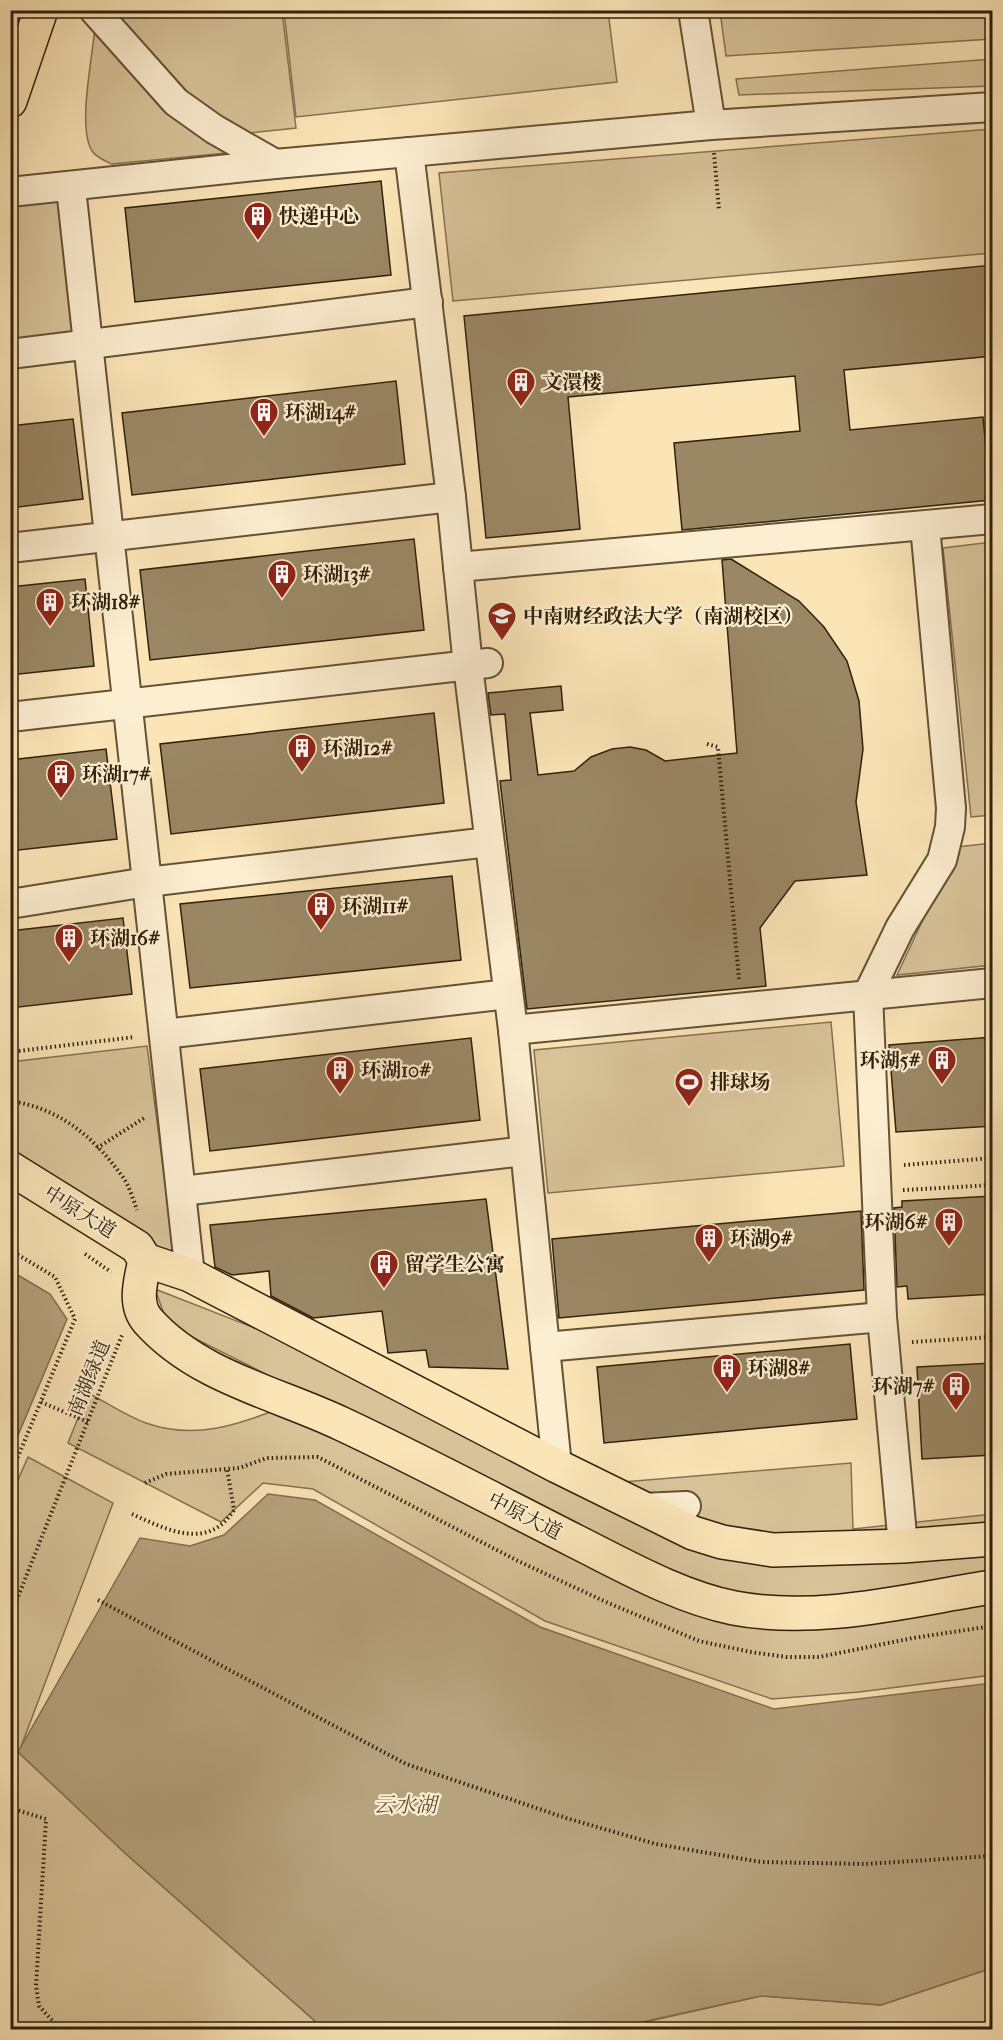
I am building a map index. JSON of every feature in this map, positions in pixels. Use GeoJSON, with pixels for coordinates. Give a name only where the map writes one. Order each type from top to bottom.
{"type":"FeatureCollection","features":[{"type":"Feature","properties":{"kind":"main road"},"geometry":{"type":"LineString","coordinates":[[10,100],[41,10]]}},
{"type":"Feature","properties":{"kind":"main road","name":"中原大道"},"geometry":{"type":"LineString","coordinates":[[10,1168],[141,1254],[190,1275],[557,1466],[693,1533],[746,1547],[795,1550],[903,1546],[993,1539]]}},
{"type":"Feature","properties":{"kind":"main road"},"geometry":{"type":"LineString","coordinates":[[139,1303],[141,1254]]}},
{"type":"Feature","properties":{"kind":"main road","name":"中原大道"},"geometry":{"type":"LineString","coordinates":[[139,1303],[146,1320],[184,1353],[237,1380],[341,1423],[606,1557],[708,1602],[747,1610],[802,1615],[993,1587]]}},
{"type":"Feature","properties":{"kind":"street"},"geometry":{"type":"LineString","coordinates":[[94,10],[177,102],[214,129],[274,164]]}},
{"type":"Feature","properties":{"kind":"street"},"geometry":{"type":"LineString","coordinates":[[693,10],[711,125]]}},
{"type":"Feature","properties":{"kind":"street"},"geometry":{"type":"LineString","coordinates":[[10,192],[71,188],[274,164],[711,125],[993,107]]}},
{"type":"Feature","properties":{"kind":"street"},"geometry":{"type":"LineString","coordinates":[[409,152],[458,567],[478,664],[489,842],[513,1030],[557,1466]]}},
{"type":"Feature","properties":{"kind":"street"},"geometry":{"type":"LineString","coordinates":[[71,188],[190,1275]]}},
{"type":"Feature","properties":{"kind":"street"},"geometry":{"type":"LineString","coordinates":[[10,354],[428,302]]}},
{"type":"Feature","properties":{"kind":"street"},"geometry":{"type":"LineString","coordinates":[[10,548],[451,497]]}},
{"type":"Feature","properties":{"kind":"street"},"geometry":{"type":"LineString","coordinates":[[458,567],[993,519]]}},
{"type":"Feature","properties":{"kind":"street"},"geometry":{"type":"LineString","coordinates":[[903,1546],[883,1331],[868,994],[900,928],[942,860],[950,827],[951,808],[925,526]]}},
{"type":"Feature","properties":{"kind":"street"},"geometry":{"type":"LineString","coordinates":[[10,717],[478,664]]}},
{"type":"Feature","properties":{"kind":"street"},"geometry":{"type":"LineString","coordinates":[[10,904],[147,882],[489,842]]}},
{"type":"Feature","properties":{"kind":"street"},"geometry":{"type":"LineString","coordinates":[[513,1030],[993,983]]}},
{"type":"Feature","properties":{"kind":"street"},"geometry":{"type":"LineString","coordinates":[[164,1034],[508,994]]}},
{"type":"Feature","properties":{"kind":"street"},"geometry":{"type":"LineString","coordinates":[[182,1191],[525,1151]]}},
{"type":"Feature","properties":{"kind":"street"},"geometry":{"type":"LineString","coordinates":[[545,1347],[883,1331]]}},
{"type":"Feature","properties":{"kind":"street"},"geometry":{"type":"LineString","coordinates":[[642,1508],[686,1506]]}},
{"type":"Feature","properties":{"kind":"path"},"geometry":{"type":"LineString","coordinates":[[711,125],[719,210]]}},
{"type":"Feature","properties":{"kind":"path"},"geometry":{"type":"LineString","coordinates":[[707,744],[718,747],[742,1007]]}},
{"type":"Feature","properties":{"kind":"path"},"geometry":{"type":"LineString","coordinates":[[10,1052],[164,1034]]}},
{"type":"Feature","properties":{"kind":"path"},"geometry":{"type":"LineString","coordinates":[[10,1101],[36,1104],[62,1116],[124,1177],[139,1215],[141,1254]]}},
{"type":"Feature","properties":{"kind":"path"},"geometry":{"type":"LineString","coordinates":[[97,1148],[139,1120],[172,1107]]}},
{"type":"Feature","properties":{"kind":"path"},"geometry":{"type":"LineString","coordinates":[[874,1168],[993,1158]]}},
{"type":"Feature","properties":{"kind":"path"},"geometry":{"type":"LineString","coordinates":[[892,1191],[993,1185]]}},
{"type":"Feature","properties":{"kind":"path"},"geometry":{"type":"LineString","coordinates":[[10,1250],[55,1277],[75,1318],[10,1476]]}},
{"type":"Feature","properties":{"kind":"path"},"geometry":{"type":"LineString","coordinates":[[80,1251],[120,1278],[139,1303]]}},
{"type":"Feature","properties":{"kind":"path","name":"南湖绿道"},"geometry":{"type":"LineString","coordinates":[[10,1617],[125,1327],[133,1318],[139,1303]]}},
{"type":"Feature","properties":{"kind":"path"},"geometry":{"type":"LineString","coordinates":[[883,1331],[993,1337]]}},
{"type":"Feature","properties":{"kind":"path"},"geometry":{"type":"LineString","coordinates":[[41,1402],[88,1422]]}},
{"type":"Feature","properties":{"kind":"path"},"geometry":{"type":"LineString","coordinates":[[132,1514],[170,1532],[196,1535],[225,1525],[234,1510],[227,1469]]}},
{"type":"Feature","properties":{"kind":"path"},"geometry":{"type":"LineString","coordinates":[[98,1600],[406,1764],[566,1818],[656,1844],[761,1862],[865,1864],[993,1857]]}},
{"type":"Feature","properties":{"kind":"path"},"geometry":{"type":"LineString","coordinates":[[10,1808],[46,1819],[36,1986],[39,2006],[62,2030]]}},
{"type":"Feature","properties":{"kind":"shaded area"},"geometry":{"type":"Polygon","coordinates":[[[120,11],[282,11],[296,128],[229,135],[132,53],[120,11]]]}},
{"type":"Feature","properties":{"kind":"shaded area"},"geometry":{"type":"Polygon","coordinates":[[[284,11],[608,11],[617,82],[296,117],[284,11]]]}},
{"type":"Feature","properties":{"kind":"shaded area"},"geometry":{"type":"Polygon","coordinates":[[[720,11],[992,11],[992,39],[726,56],[720,11]]]}},
{"type":"Feature","properties":{"kind":"shaded area"},"geometry":{"type":"Polygon","coordinates":[[[95,26],[167,110],[227,153],[112,164],[94,153],[88,140],[86,109],[95,26]]]}},
{"type":"Feature","properties":{"kind":"shaded area"},"geometry":{"type":"Polygon","coordinates":[[[992,59],[992,86],[739,95],[736,79],[992,59]]]}},
{"type":"Feature","properties":{"kind":"shaded area"},"geometry":{"type":"Polygon","coordinates":[[[992,129],[992,253],[453,301],[439,173],[992,129]]]}},
{"type":"Feature","properties":{"kind":"shaded area"},"geometry":{"type":"Polygon","coordinates":[[[67,196],[81,339],[11,348],[10,202],[67,196]]]}},
{"type":"Feature","properties":{"kind":"shaded area"},"geometry":{"type":"Polygon","coordinates":[[[992,542],[992,815],[971,817],[943,548],[992,542]]]}},
{"type":"Feature","properties":{"kind":"shaded area"},"geometry":{"type":"Polygon","coordinates":[[[992,843],[992,965],[897,975],[957,847],[992,843]]]}},
{"type":"Feature","properties":{"kind":"shaded area","name":"排球场"},"geometry":{"type":"Polygon","coordinates":[[[831,1022],[844,1166],[548,1193],[534,1050],[831,1022]]]}},
{"type":"Feature","properties":{"kind":"shaded area"},"geometry":{"type":"Polygon","coordinates":[[[147,1046],[175,1257],[11,1159],[10,1062],[147,1046]]]}},
{"type":"Feature","properties":{"kind":"shaded area"},"geometry":{"type":"Polygon","coordinates":[[[155,1289],[311,1350],[623,1482],[851,1463],[853,1529],[992,1514],[992,1580],[773,1605],[681,1582],[168,1325],[155,1289]]]}},
{"type":"Feature","properties":{"kind":"shaded area"},"geometry":{"type":"Polygon","coordinates":[[[88,1393],[146,1423],[183,1430],[218,1428],[286,1406],[687,1603],[992,1594],[992,1675],[859,1692],[772,1699],[545,1621],[313,1489],[263,1483],[221,1522],[68,1443],[88,1393]]]}},
{"type":"Feature","properties":{"kind":"shaded area"},"geometry":{"type":"Polygon","coordinates":[[[28,1457],[113,1503],[19,1752],[126,1854],[324,2029],[25,2030],[11,2020],[10,1498],[28,1457]]]}},
{"type":"Feature","properties":{"kind":"shaded area"},"geometry":{"type":"Polygon","coordinates":[[[992,1968],[992,2029],[610,2030],[761,1996],[881,2005],[992,1968]]]}},
{"type":"Feature","properties":{"kind":"water"},"geometry":{"type":"Polygon","coordinates":[[[11,1271],[50,1294],[67,1319],[11,1452],[11,1271]]]}},
{"type":"Feature","properties":{"kind":"water","name":"云水湖"},"geometry":{"type":"Polygon","coordinates":[[[268,1494],[315,1500],[540,1627],[774,1709],[992,1683],[992,1968],[881,2005],[761,1996],[610,2029],[324,2029],[126,1854],[18,1752],[140,1538],[190,1546],[224,1535],[268,1494]]]}},
{"type":"Feature","properties":{"kind":"building","name":"快递中心"},"geometry":{"type":"Polygon","coordinates":[[[381,181],[391,275],[135,302],[125,208],[381,181]]]}},
{"type":"Feature","properties":{"kind":"building","name":"文澴楼"},"geometry":{"type":"Polygon","coordinates":[[[993,265],[993,356],[844,370],[850,430],[983,417],[991,500],[682,530],[674,443],[800,431],[795,376],[568,397],[580,529],[486,538],[464,316],[993,265]]]}},
{"type":"Feature","properties":{"kind":"building","name":"环湖14#"},"geometry":{"type":"Polygon","coordinates":[[[396,381],[405,464],[132,495],[122,413],[396,381]]]}},
{"type":"Feature","properties":{"kind":"building"},"geometry":{"type":"Polygon","coordinates":[[[73,419],[83,499],[10,508],[10,426],[73,419]]]}},
{"type":"Feature","properties":{"kind":"building","name":"环湖13#"},"geometry":{"type":"Polygon","coordinates":[[[414,539],[424,630],[150,660],[140,570],[414,539]]]}},
{"type":"Feature","properties":{"kind":"building"},"geometry":{"type":"Polygon","coordinates":[[[731,559],[799,601],[824,627],[847,661],[859,701],[863,749],[856,802],[867,875],[795,881],[760,928],[766,986],[527,1009],[500,781],[511,780],[505,714],[491,715],[488,693],[561,686],[563,710],[530,713],[538,775],[574,771],[591,757],[612,749],[630,747],[646,750],[665,761],[737,753],[722,560],[731,559]]]}},
{"type":"Feature","properties":{"kind":"building","name":"环湖18#"},"geometry":{"type":"Polygon","coordinates":[[[85,579],[94,666],[10,675],[10,587],[85,579]]]}},
{"type":"Feature","properties":{"kind":"building","name":"环湖12#"},"geometry":{"type":"Polygon","coordinates":[[[434,713],[444,803],[171,834],[160,744],[434,713]]]}},
{"type":"Feature","properties":{"kind":"building","name":"环湖17#"},"geometry":{"type":"Polygon","coordinates":[[[106,749],[117,839],[10,851],[10,760],[106,749]]]}},
{"type":"Feature","properties":{"kind":"building","name":"环湖11#"},"geometry":{"type":"Polygon","coordinates":[[[452,876],[461,960],[190,988],[180,904],[452,876]]]}},
{"type":"Feature","properties":{"kind":"building","name":"环湖16#"},"geometry":{"type":"Polygon","coordinates":[[[123,918],[132,994],[10,1008],[10,931],[123,918]]]}},
{"type":"Feature","properties":{"kind":"building","name":"环湖5#"},"geometry":{"type":"Polygon","coordinates":[[[993,1037],[993,1126],[896,1132],[889,1045],[993,1037]]]}},
{"type":"Feature","properties":{"kind":"building","name":"环湖10#"},"geometry":{"type":"Polygon","coordinates":[[[471,1038],[480,1120],[210,1151],[200,1069],[471,1038]]]}},
{"type":"Feature","properties":{"kind":"building","name":"环湖6#"},"geometry":{"type":"Polygon","coordinates":[[[993,1196],[993,1294],[908,1299],[907,1286],[897,1287],[894,1208],[902,1207],[902,1201],[993,1196]]]}},
{"type":"Feature","properties":{"kind":"building","name":"留学生公寓"},"geometry":{"type":"Polygon","coordinates":[[[486,1199],[508,1369],[429,1367],[426,1350],[388,1353],[382,1311],[313,1318],[271,1296],[269,1271],[232,1275],[215,1267],[210,1225],[486,1199]]]}},
{"type":"Feature","properties":{"kind":"building","name":"环湖9#"},"geometry":{"type":"Polygon","coordinates":[[[861,1211],[864,1290],[559,1318],[552,1239],[861,1211]]]}},
{"type":"Feature","properties":{"kind":"building","name":"环湖8#"},"geometry":{"type":"Polygon","coordinates":[[[850,1344],[857,1419],[604,1443],[597,1367],[850,1344]]]}},
{"type":"Feature","properties":{"kind":"building","name":"环湖7#"},"geometry":{"type":"Polygon","coordinates":[[[993,1363],[993,1455],[922,1459],[917,1367],[993,1363]]]}},
{"type":"Feature","properties":{"kind":"place","name":"快递中心"},"geometry":{"type":"Point","coordinates":[258,242]}},
{"type":"Feature","properties":{"kind":"place","name":"文澴楼"},"geometry":{"type":"Point","coordinates":[521,408]}},
{"type":"Feature","properties":{"kind":"place","name":"环湖14#"},"geometry":{"type":"Point","coordinates":[264,438]}},
{"type":"Feature","properties":{"kind":"place","name":"环湖13#"},"geometry":{"type":"Point","coordinates":[282,600]}},
{"type":"Feature","properties":{"kind":"place","name":"环湖18#"},"geometry":{"type":"Point","coordinates":[50,628]}},
{"type":"Feature","properties":{"kind":"place","name":"中南财经政法大学（南湖校区）"},"geometry":{"type":"Point","coordinates":[502,642]}},
{"type":"Feature","properties":{"kind":"place","name":"环湖12#"},"geometry":{"type":"Point","coordinates":[302,774]}},
{"type":"Feature","properties":{"kind":"place","name":"环湖17#"},"geometry":{"type":"Point","coordinates":[61,800]}},
{"type":"Feature","properties":{"kind":"place","name":"环湖11#"},"geometry":{"type":"Point","coordinates":[321,932]}},
{"type":"Feature","properties":{"kind":"place","name":"环湖16#"},"geometry":{"type":"Point","coordinates":[69,964]}},
{"type":"Feature","properties":{"kind":"place","name":"环湖5#"},"geometry":{"type":"Point","coordinates":[942,1086]}},
{"type":"Feature","properties":{"kind":"place","name":"环湖10#"},"geometry":{"type":"Point","coordinates":[340,1096]}},
{"type":"Feature","properties":{"kind":"place","name":"排球场"},"geometry":{"type":"Point","coordinates":[689,1108]}},
{"type":"Feature","properties":{"kind":"place","name":"环湖6#"},"geometry":{"type":"Point","coordinates":[949,1248]}},
{"type":"Feature","properties":{"kind":"place","name":"环湖9#"},"geometry":{"type":"Point","coordinates":[709,1264]}},
{"type":"Feature","properties":{"kind":"place","name":"留学生公寓"},"geometry":{"type":"Point","coordinates":[384,1290]}},
{"type":"Feature","properties":{"kind":"place","name":"环湖8#"},"geometry":{"type":"Point","coordinates":[727,1394]}},
{"type":"Feature","properties":{"kind":"place","name":"环湖7#"},"geometry":{"type":"Point","coordinates":[956,1412]}}]}
